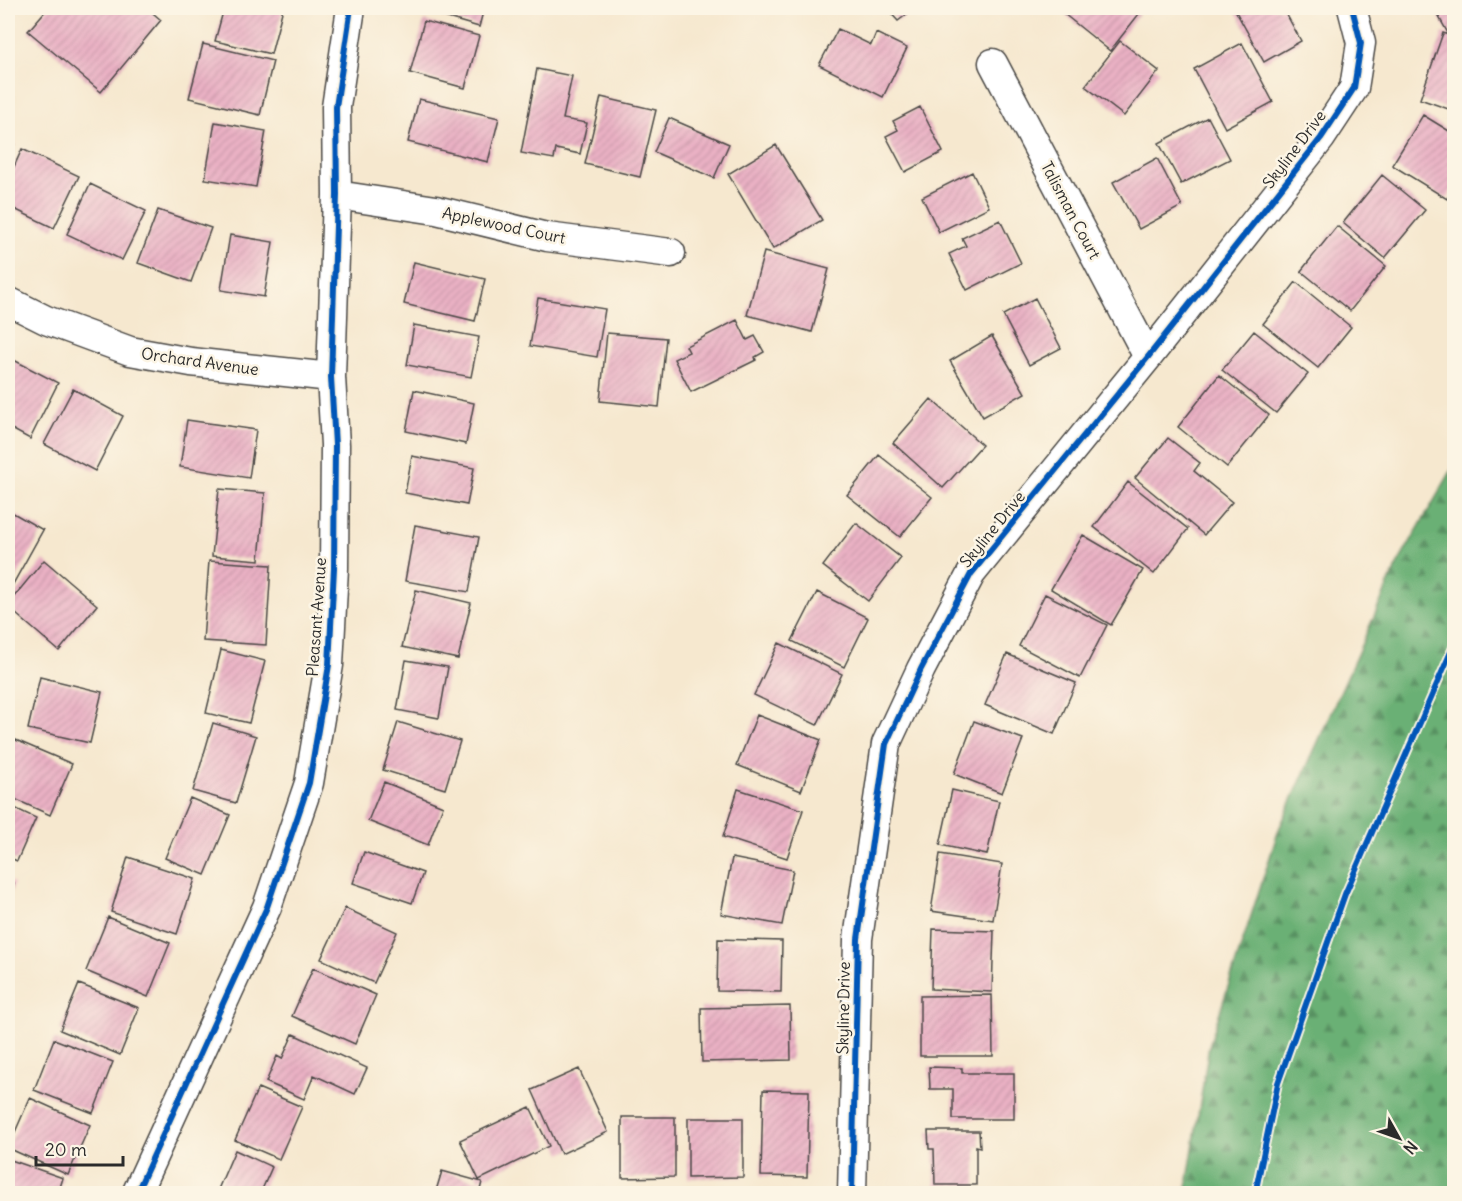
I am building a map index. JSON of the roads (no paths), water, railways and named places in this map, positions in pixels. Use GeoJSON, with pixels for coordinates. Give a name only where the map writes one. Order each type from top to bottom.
{"type":"FeatureCollection","features":[{"type":"Feature","properties":{"kind":"street","name":"Pleasant Avenue"},"geometry":{"type":"LineString","coordinates":[[136,1194],[267,907],[309,783],[329,665],[331,632],[335,445],[331,377],[337,195],[336,107],[351,8]]}},
{"type":"Feature","properties":{"kind":"street","name":"Skyline Drive"},"geometry":{"type":"LineString","coordinates":[[852,1194],[858,939],[886,744],[921,669],[971,574],[1149,357],[1321,138],[1354,88],[1361,43],[1352,8]]}},
{"type":"Feature","properties":{"kind":"street","name":"Talisman Court"},"geometry":{"type":"LineString","coordinates":[[993,63],[1149,357]]}},
{"type":"Feature","properties":{"kind":"street","name":"Applewood Court"},"geometry":{"type":"LineString","coordinates":[[337,195],[436,210],[547,237],[671,252]]}},
{"type":"Feature","properties":{"kind":"street","name":"Orchard Avenue"},"geometry":{"type":"LineString","coordinates":[[8,301],[46,320],[130,351],[190,362],[331,377]]}}]}
